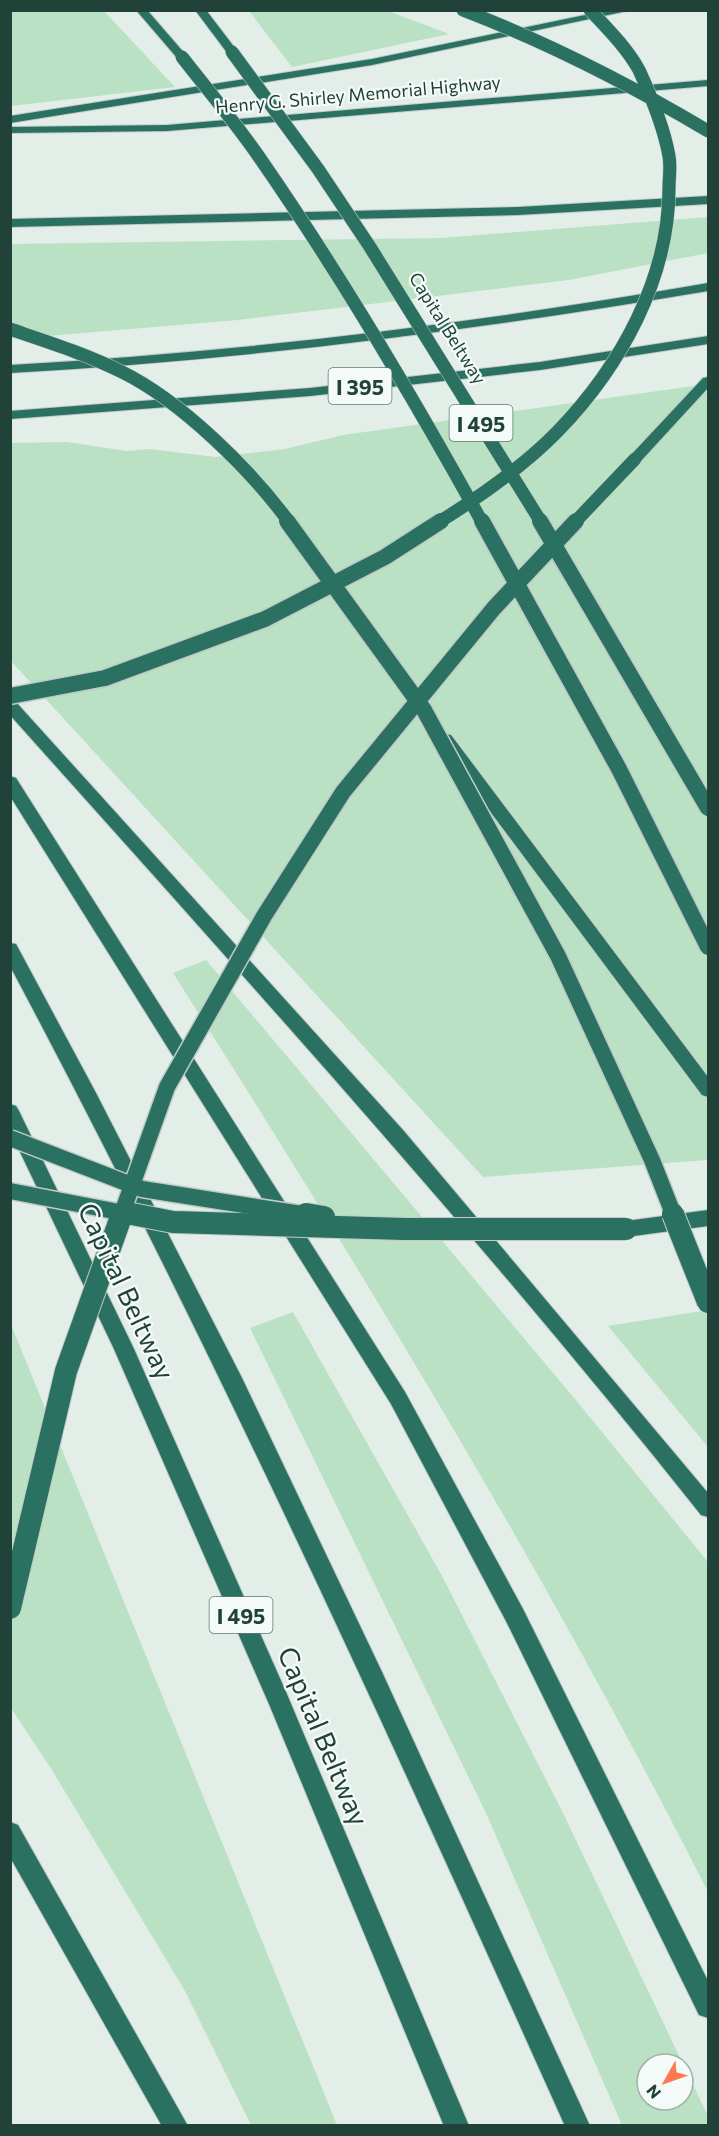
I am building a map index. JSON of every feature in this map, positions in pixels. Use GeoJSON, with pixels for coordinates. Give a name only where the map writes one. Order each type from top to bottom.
{"type":"FeatureCollection","features":[{"type":"Feature","properties":{"kind":"highway"},"geometry":{"type":"LineString","coordinates":[[141,10],[182,57],[268,172],[313,239],[435,437],[619,769],[708,947]]}},
{"type":"Feature","properties":{"kind":"highway","name":"Capital Beltway"},"geometry":{"type":"LineString","coordinates":[[200,10],[316,167],[415,316],[488,433],[708,808]]}},
{"type":"Feature","properties":{"kind":"highway"},"geometry":{"type":"LineString","coordinates":[[463,10],[558,51],[684,116],[708,131]]}},
{"type":"Feature","properties":{"kind":"highway"},"geometry":{"type":"LineString","coordinates":[[10,696],[105,678],[265,619],[385,557],[488,491],[557,432],[592,393],[626,341],[650,290],[660,256],[669,207],[669,157],[656,114],[638,69],[613,35],[590,10]]}},
{"type":"Feature","properties":{"kind":"highway"},"geometry":{"type":"LineString","coordinates":[[10,120],[372,62],[627,10]]}},
{"type":"Feature","properties":{"kind":"highway","name":"Henry G. Shirley Memorial Highway"},"geometry":{"type":"LineString","coordinates":[[10,130],[167,128],[708,83]]}},
{"type":"Feature","properties":{"kind":"highway"},"geometry":{"type":"LineString","coordinates":[[10,223],[518,211],[708,200]]}},
{"type":"Feature","properties":{"kind":"highway"},"geometry":{"type":"LineString","coordinates":[[10,369],[169,359],[357,339],[570,311],[708,287]]}},
{"type":"Feature","properties":{"kind":"highway"},"geometry":{"type":"LineString","coordinates":[[10,329],[75,351],[124,373],[175,407],[225,450],[268,494],[424,710],[708,1090]]}},
{"type":"Feature","properties":{"kind":"highway","name":"I 395"},"geometry":{"type":"LineString","coordinates":[[10,415],[321,390],[540,366],[708,340]]}},
{"type":"Feature","properties":{"kind":"highway"},"geometry":{"type":"LineString","coordinates":[[10,1608],[66,1371],[167,1087],[264,916],[343,792],[494,608],[708,381]]}},
{"type":"Feature","properties":{"kind":"highway"},"geometry":{"type":"LineString","coordinates":[[10,705],[396,1135],[645,1429],[708,1508]]}},
{"type":"Feature","properties":{"kind":"highway"},"geometry":{"type":"LineString","coordinates":[[424,710],[558,956],[652,1160],[708,1302]]}},
{"type":"Feature","properties":{"kind":"highway"},"geometry":{"type":"LineString","coordinates":[[10,782],[398,1398],[515,1616],[708,2006]]}},
{"type":"Feature","properties":{"kind":"highway"},"geometry":{"type":"LineString","coordinates":[[10,949],[93,1099],[279,1473],[578,2126]]}},
{"type":"Feature","properties":{"kind":"highway","name":"Capital Beltway"},"geometry":{"type":"LineString","coordinates":[[10,1111],[134,1371],[278,1700],[457,2126]]}},
{"type":"Feature","properties":{"kind":"highway"},"geometry":{"type":"LineString","coordinates":[[10,1138],[142,1189],[404,1229]]}},
{"type":"Feature","properties":{"kind":"highway"},"geometry":{"type":"LineString","coordinates":[[10,1191],[173,1222],[404,1229],[626,1229],[708,1218]]}},
{"type":"Feature","properties":{"kind":"highway"},"geometry":{"type":"LineString","coordinates":[[10,1833],[176,2126]]}},
{"type":"Feature","properties":{"kind":"green space"},"geometry":{"type":"Polygon","coordinates":[[[11,10],[104,11],[175,87],[11,106],[11,10]]]}},
{"type":"Feature","properties":{"kind":"green space"},"geometry":{"type":"Polygon","coordinates":[[[249,11],[388,11],[449,34],[292,67],[249,11]]]}},
{"type":"Feature","properties":{"kind":"green space"},"geometry":{"type":"Polygon","coordinates":[[[708,217],[708,253],[569,280],[238,320],[11,339],[11,244],[441,238],[708,217]]]}},
{"type":"Feature","properties":{"kind":"green space"},"geometry":{"type":"Polygon","coordinates":[[[708,384],[708,1160],[483,1177],[11,661],[10,443],[67,442],[127,451],[150,449],[216,457],[285,449],[343,435],[708,384]]]}},
{"type":"Feature","properties":{"kind":"green space"},"geometry":{"type":"Polygon","coordinates":[[[206,960],[575,1399],[708,1562],[708,1892],[584,1657],[519,1541],[384,1312],[173,973],[206,960]]]}},
{"type":"Feature","properties":{"kind":"green space"},"geometry":{"type":"Polygon","coordinates":[[[708,1310],[708,1447],[608,1326],[708,1310]]]}},
{"type":"Feature","properties":{"kind":"green space"},"geometry":{"type":"Polygon","coordinates":[[[293,1312],[441,1574],[562,1811],[677,2052],[635,2052],[635,2112],[695,2112],[695,2089],[708,2116],[708,2125],[622,2125],[486,1813],[250,1328],[293,1312]]]}},
{"type":"Feature","properties":{"kind":"green space"},"geometry":{"type":"Polygon","coordinates":[[[10,1322],[337,2125],[251,2125],[185,1991],[52,1770],[11,1708],[10,1322]]]}}]}
